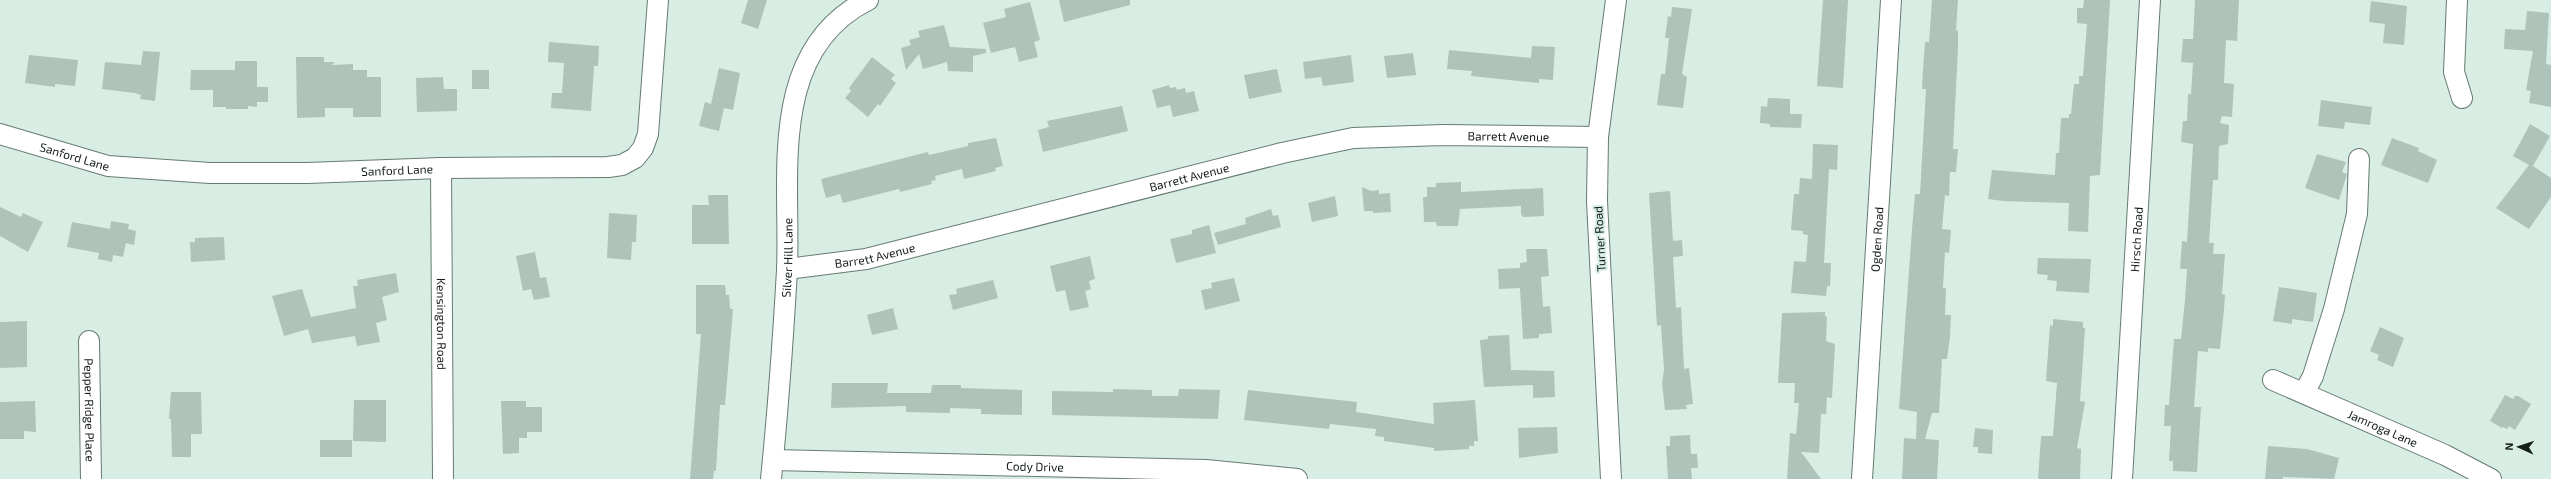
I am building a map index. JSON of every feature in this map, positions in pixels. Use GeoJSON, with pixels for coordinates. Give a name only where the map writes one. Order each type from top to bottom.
{"type":"FeatureCollection","features":[{"type":"Feature","properties":{"kind":"street","name":"Sanford Lane"},"geometry":{"type":"LineString","coordinates":[[0,134],[108,166],[155,170],[307,173],[441,168],[591,169],[622,165],[635,158],[643,148],[648,134],[658,0]]}},
{"type":"Feature","properties":{"kind":"street","name":"Silver Hill Lane"},"geometry":{"type":"LineString","coordinates":[[772,469],[787,269],[787,147],[791,115],[797,89],[806,66],[820,42],[835,23],[855,7],[868,0]]}},
{"type":"Feature","properties":{"kind":"street","name":"Turner Road"},"geometry":{"type":"LineString","coordinates":[[1611,479],[1597,201],[1598,137],[1616,0]]}},
{"type":"Feature","properties":{"kind":"street","name":"Ogden Road"},"geometry":{"type":"LineString","coordinates":[[1862,479],[1891,0]]}},
{"type":"Feature","properties":{"kind":"street","name":"Hirsch Road"},"geometry":{"type":"LineString","coordinates":[[2122,479],[2150,0]]}},
{"type":"Feature","properties":{"kind":"street"},"geometry":{"type":"LineString","coordinates":[[2457,0],[2454,72],[2462,98]]}},
{"type":"Feature","properties":{"kind":"street","name":"Barrett Avenue"},"geometry":{"type":"LineString","coordinates":[[787,269],[866,259],[1275,155],[1353,138],[1444,135],[1598,137]]}},
{"type":"Feature","properties":{"kind":"street"},"geometry":{"type":"LineString","coordinates":[[2304,393],[2313,376],[2334,308],[2357,214],[2359,159]]}},
{"type":"Feature","properties":{"kind":"street","name":"Kensington Road"},"geometry":{"type":"LineString","coordinates":[[441,168],[442,479]]}},
{"type":"Feature","properties":{"kind":"street","name":"Pepper Ridge Place"},"geometry":{"type":"LineString","coordinates":[[89,341],[91,479]]}},
{"type":"Feature","properties":{"kind":"street","name":"Jamroga Lane"},"geometry":{"type":"LineString","coordinates":[[2273,380],[2446,455],[2492,479]]}},
{"type":"Feature","properties":{"kind":"street","name":"Cody Drive"},"geometry":{"type":"LineString","coordinates":[[772,469],[1198,469],[1297,479]]}},
{"type":"Feature","properties":{"kind":"building"},"geometry":{"type":"Polygon","coordinates":[[[748,0],[767,0],[758,29],[741,23],[748,0]]]}},
{"type":"Feature","properties":{"kind":"building"},"geometry":{"type":"Polygon","coordinates":[[[1059,0],[1130,0],[1130,5],[1064,22],[1059,0]]]}},
{"type":"Feature","properties":{"kind":"building"},"geometry":{"type":"Polygon","coordinates":[[[1823,0],[1848,0],[1843,88],[1817,86],[1823,0]]]}},
{"type":"Feature","properties":{"kind":"building"},"geometry":{"type":"Polygon","coordinates":[[[1932,0],[1958,0],[1956,30],[1958,31],[1958,47],[1953,149],[1958,149],[1956,172],[1950,172],[1949,196],[1945,195],[1942,229],[1951,230],[1949,253],[1945,252],[1943,288],[1946,288],[1945,315],[1951,315],[1950,337],[1947,359],[1942,359],[1939,413],[1932,413],[1925,439],[1939,440],[1937,479],[1902,479],[1904,438],[1916,439],[1917,412],[1899,409],[1915,194],[1920,194],[1926,89],[1922,89],[1923,69],[1925,42],[1929,42],[1932,0]]]}},
{"type":"Feature","properties":{"kind":"building"},"geometry":{"type":"Polygon","coordinates":[[[2084,0],[2110,0],[2100,175],[2090,176],[2088,232],[2068,231],[2069,203],[2003,201],[1988,199],[1992,170],[2055,175],[2056,153],[2059,153],[2061,118],[2069,118],[2069,114],[2071,114],[2074,84],[2079,84],[2079,76],[2083,76],[2087,24],[2077,23],[2077,8],[2083,8],[2084,0]]]}},
{"type":"Feature","properties":{"kind":"building"},"geometry":{"type":"Polygon","coordinates":[[[2195,0],[2239,0],[2237,41],[2226,40],[2224,83],[2234,84],[2232,117],[2222,116],[2220,123],[2229,125],[2228,144],[2219,146],[2218,180],[2213,180],[2209,243],[2214,243],[2213,254],[2225,254],[2222,294],[2225,295],[2224,309],[2220,349],[2208,348],[2208,352],[2198,351],[2194,407],[2201,407],[2197,472],[2173,471],[2173,461],[2169,461],[2171,426],[2164,426],[2165,405],[2169,405],[2174,339],[2181,339],[2185,300],[2187,269],[2180,269],[2182,241],[2187,242],[2193,144],[2181,142],[2183,121],[2187,121],[2188,94],[2191,94],[2193,63],[2181,62],[2183,39],[2193,39],[2195,0]]]}},
{"type":"Feature","properties":{"kind":"building"},"geometry":{"type":"Polygon","coordinates":[[[2371,1],[2407,6],[2404,45],[2383,43],[2385,24],[2369,22],[2371,1]]]}},
{"type":"Feature","properties":{"kind":"building"},"geometry":{"type":"Polygon","coordinates":[[[1030,2],[1040,40],[1034,42],[1038,57],[1019,62],[1015,47],[991,53],[983,23],[1006,17],[1004,9],[1030,2]]]}},
{"type":"Feature","properties":{"kind":"building"},"geometry":{"type":"Polygon","coordinates":[[[1672,7],[1692,9],[1682,74],[1687,77],[1683,108],[1657,105],[1661,74],[1665,74],[1669,38],[1665,38],[1668,16],[1671,17],[1672,7]]]}},
{"type":"Feature","properties":{"kind":"building"},"geometry":{"type":"Polygon","coordinates":[[[2527,11],[2549,13],[2546,64],[2551,65],[2551,107],[2529,103],[2531,91],[2526,90],[2533,51],[2504,49],[2505,29],[2525,30],[2527,11]]]}},
{"type":"Feature","properties":{"kind":"building"},"geometry":{"type":"Polygon","coordinates":[[[944,25],[950,47],[986,49],[986,53],[973,56],[973,72],[948,71],[947,62],[923,69],[919,54],[906,70],[901,48],[911,45],[909,40],[920,37],[918,31],[944,25]]]}},
{"type":"Feature","properties":{"kind":"building"},"geometry":{"type":"Polygon","coordinates":[[[549,42],[599,46],[598,66],[594,66],[591,111],[551,108],[552,93],[562,93],[564,63],[548,62],[549,42]]]}},
{"type":"Feature","properties":{"kind":"building"},"geometry":{"type":"Polygon","coordinates":[[[1532,46],[1555,47],[1553,80],[1539,79],[1539,83],[1471,76],[1472,71],[1447,69],[1449,50],[1531,58],[1532,46]]]}},
{"type":"Feature","properties":{"kind":"building"},"geometry":{"type":"Polygon","coordinates":[[[143,51],[160,52],[155,101],[140,99],[141,95],[135,93],[102,89],[105,62],[141,65],[143,51]]]}},
{"type":"Feature","properties":{"kind":"building"},"geometry":{"type":"Polygon","coordinates":[[[1413,53],[1416,75],[1387,78],[1384,56],[1413,53]]]}},
{"type":"Feature","properties":{"kind":"building"},"geometry":{"type":"Polygon","coordinates":[[[29,55],[78,60],[75,86],[55,84],[55,87],[25,83],[29,55]]]}},
{"type":"Feature","properties":{"kind":"building"},"geometry":{"type":"Polygon","coordinates":[[[1351,55],[1354,82],[1323,86],[1321,77],[1305,79],[1303,62],[1351,55]]]}},
{"type":"Feature","properties":{"kind":"building"},"geometry":{"type":"Polygon","coordinates":[[[296,57],[324,57],[324,62],[335,62],[332,65],[353,64],[353,70],[367,70],[367,77],[381,77],[381,117],[353,117],[353,108],[325,108],[325,117],[297,118],[296,57]]]}},
{"type":"Feature","properties":{"kind":"building"},"geometry":{"type":"Polygon","coordinates":[[[872,57],[895,75],[891,79],[896,83],[880,106],[878,104],[868,117],[845,98],[851,91],[849,88],[872,57]]]}},
{"type":"Feature","properties":{"kind":"building"},"geometry":{"type":"Polygon","coordinates":[[[235,61],[257,61],[257,87],[268,87],[268,102],[257,102],[257,107],[248,106],[248,109],[226,109],[226,107],[213,107],[213,90],[190,90],[191,70],[235,70],[235,61]]]}},
{"type":"Feature","properties":{"kind":"building"},"geometry":{"type":"Polygon","coordinates":[[[719,68],[740,73],[733,110],[724,108],[719,131],[699,126],[705,102],[711,104],[719,68]]]}},
{"type":"Feature","properties":{"kind":"building"},"geometry":{"type":"Polygon","coordinates":[[[1277,69],[1282,92],[1249,99],[1244,75],[1277,69]]]}},
{"type":"Feature","properties":{"kind":"building"},"geometry":{"type":"Polygon","coordinates":[[[472,70],[489,70],[489,89],[472,89],[472,70]]]}},
{"type":"Feature","properties":{"kind":"building"},"geometry":{"type":"Polygon","coordinates":[[[443,77],[444,89],[457,89],[457,111],[417,112],[416,78],[443,77]]]}},
{"type":"Feature","properties":{"kind":"building"},"geometry":{"type":"Polygon","coordinates":[[[1169,85],[1170,88],[1176,87],[1177,90],[1185,88],[1186,93],[1194,91],[1199,111],[1173,117],[1170,105],[1157,108],[1152,90],[1169,85]]]}},
{"type":"Feature","properties":{"kind":"building"},"geometry":{"type":"Polygon","coordinates":[[[1768,98],[1790,99],[1790,114],[1802,114],[1801,128],[1770,127],[1770,124],[1760,123],[1761,106],[1767,107],[1768,98]]]}},
{"type":"Feature","properties":{"kind":"building"},"geometry":{"type":"Polygon","coordinates":[[[2321,100],[2372,107],[2370,125],[2345,122],[2344,129],[2318,126],[2321,100]]]}},
{"type":"Feature","properties":{"kind":"building"},"geometry":{"type":"Polygon","coordinates":[[[1122,106],[1128,131],[1043,152],[1038,130],[1049,127],[1047,121],[1122,106]]]}},
{"type":"Feature","properties":{"kind":"building"},"geometry":{"type":"Polygon","coordinates":[[[2530,124],[2550,136],[2533,166],[2551,178],[2551,197],[2529,229],[2496,208],[2529,165],[2513,156],[2530,124]]]}},
{"type":"Feature","properties":{"kind":"building"},"geometry":{"type":"Polygon","coordinates":[[[996,138],[1003,166],[995,168],[996,171],[964,179],[962,169],[935,176],[936,180],[931,181],[932,184],[900,192],[899,189],[843,203],[840,194],[826,198],[821,179],[928,152],[929,155],[968,146],[968,143],[996,138]]]}},
{"type":"Feature","properties":{"kind":"building"},"geometry":{"type":"Polygon","coordinates":[[[2392,138],[2419,148],[2418,151],[2437,160],[2428,183],[2381,165],[2392,138]]]}},
{"type":"Feature","properties":{"kind":"building"},"geometry":{"type":"Polygon","coordinates":[[[1813,144],[1838,145],[1837,170],[1829,169],[1824,263],[1831,263],[1830,286],[1827,286],[1826,296],[1791,293],[1794,261],[1806,262],[1808,235],[1803,234],[1803,231],[1791,230],[1794,194],[1799,194],[1800,178],[1812,179],[1813,144]]]}},
{"type":"Feature","properties":{"kind":"building"},"geometry":{"type":"Polygon","coordinates":[[[2317,154],[2346,162],[2342,172],[2347,174],[2339,200],[2305,188],[2317,154]]]}},
{"type":"Feature","properties":{"kind":"building"},"geometry":{"type":"Polygon","coordinates":[[[1461,182],[1461,192],[1543,188],[1544,216],[1523,217],[1521,214],[1521,206],[1460,209],[1458,226],[1437,226],[1436,222],[1424,222],[1423,197],[1427,197],[1427,187],[1436,187],[1436,183],[1461,182]]]}},
{"type":"Feature","properties":{"kind":"building"},"geometry":{"type":"Polygon","coordinates":[[[1362,187],[1371,191],[1379,190],[1379,194],[1390,193],[1391,212],[1373,213],[1373,211],[1364,211],[1362,187]]]}},
{"type":"Feature","properties":{"kind":"building"},"geometry":{"type":"Polygon","coordinates":[[[1670,191],[1673,241],[1682,240],[1683,256],[1673,257],[1676,308],[1681,307],[1684,369],[1689,368],[1693,404],[1686,405],[1687,409],[1665,410],[1662,383],[1664,370],[1661,325],[1657,326],[1649,193],[1670,191]]]}},
{"type":"Feature","properties":{"kind":"building"},"geometry":{"type":"Polygon","coordinates":[[[708,195],[728,195],[729,244],[692,244],[692,205],[709,205],[708,195]]]}},
{"type":"Feature","properties":{"kind":"building"},"geometry":{"type":"Polygon","coordinates":[[[1335,196],[1338,216],[1312,222],[1308,203],[1335,196]]]}},
{"type":"Feature","properties":{"kind":"building"},"geometry":{"type":"Polygon","coordinates":[[[0,207],[21,217],[23,213],[43,222],[28,252],[0,236],[0,207]]]}},
{"type":"Feature","properties":{"kind":"building"},"geometry":{"type":"Polygon","coordinates":[[[1271,209],[1273,216],[1278,215],[1281,227],[1218,245],[1214,233],[1246,224],[1245,218],[1271,209]]]}},
{"type":"Feature","properties":{"kind":"building"},"geometry":{"type":"Polygon","coordinates":[[[609,213],[637,215],[636,242],[632,242],[631,260],[607,258],[609,213]]]}},
{"type":"Feature","properties":{"kind":"building"},"geometry":{"type":"Polygon","coordinates":[[[111,221],[129,224],[128,229],[136,231],[134,245],[126,243],[123,257],[113,255],[112,262],[98,259],[99,253],[67,247],[72,222],[110,229],[111,221]]]}},
{"type":"Feature","properties":{"kind":"building"},"geometry":{"type":"Polygon","coordinates":[[[1209,225],[1216,253],[1176,263],[1170,239],[1192,234],[1192,230],[1209,225]]]}},
{"type":"Feature","properties":{"kind":"building"},"geometry":{"type":"Polygon","coordinates":[[[224,237],[225,260],[191,262],[190,242],[195,242],[195,238],[224,237]]]}},
{"type":"Feature","properties":{"kind":"building"},"geometry":{"type":"Polygon","coordinates":[[[1526,249],[1547,249],[1549,276],[1541,277],[1543,307],[1550,306],[1552,333],[1539,334],[1539,338],[1523,339],[1520,288],[1499,289],[1498,269],[1520,268],[1520,263],[1527,262],[1526,249]]]}},
{"type":"Feature","properties":{"kind":"building"},"geometry":{"type":"Polygon","coordinates":[[[535,252],[540,278],[546,277],[550,297],[534,300],[531,289],[523,291],[516,256],[535,252]]]}},
{"type":"Feature","properties":{"kind":"building"},"geometry":{"type":"Polygon","coordinates":[[[1090,256],[1095,279],[1089,281],[1091,289],[1085,291],[1089,307],[1070,311],[1065,290],[1056,292],[1050,266],[1090,256]]]}},
{"type":"Feature","properties":{"kind":"building"},"geometry":{"type":"Polygon","coordinates":[[[2038,258],[2091,259],[2089,293],[2056,291],[2057,281],[2047,280],[2048,275],[2037,274],[2038,258]]]}},
{"type":"Feature","properties":{"kind":"building"},"geometry":{"type":"Polygon","coordinates":[[[396,273],[399,292],[382,297],[387,320],[376,323],[380,342],[357,346],[355,336],[312,343],[308,329],[284,336],[272,296],[302,289],[311,317],[356,308],[353,286],[358,286],[357,280],[396,273]]]}},
{"type":"Feature","properties":{"kind":"building"},"geometry":{"type":"Polygon","coordinates":[[[1234,278],[1240,301],[1205,310],[1201,290],[1212,288],[1211,283],[1234,278]]]}},
{"type":"Feature","properties":{"kind":"building"},"geometry":{"type":"Polygon","coordinates":[[[993,280],[998,298],[953,310],[949,295],[957,294],[956,289],[993,280]]]}},
{"type":"Feature","properties":{"kind":"building"},"geometry":{"type":"Polygon","coordinates":[[[696,285],[725,285],[726,295],[729,295],[730,309],[733,309],[725,405],[720,405],[716,471],[714,471],[713,479],[690,479],[701,334],[696,334],[696,285]]]}},
{"type":"Feature","properties":{"kind":"building"},"geometry":{"type":"Polygon","coordinates":[[[2279,287],[2317,293],[2313,322],[2292,319],[2292,324],[2273,321],[2279,287]]]}},
{"type":"Feature","properties":{"kind":"building"},"geometry":{"type":"Polygon","coordinates":[[[893,308],[898,329],[872,335],[867,315],[893,308]]]}},
{"type":"Feature","properties":{"kind":"building"},"geometry":{"type":"Polygon","coordinates":[[[1825,312],[1825,316],[1827,317],[1826,341],[1835,344],[1832,398],[1827,397],[1826,414],[1821,414],[1819,453],[1801,452],[1821,479],[1787,479],[1790,433],[1796,434],[1799,403],[1794,403],[1795,383],[1778,383],[1782,313],[1825,312]]]}},
{"type":"Feature","properties":{"kind":"building"},"geometry":{"type":"Polygon","coordinates":[[[2053,319],[2083,322],[2083,328],[2085,328],[2080,401],[2085,402],[2077,448],[2081,449],[2080,479],[2038,479],[2041,436],[2053,436],[2057,383],[2046,381],[2050,325],[2053,326],[2053,319]]]}},
{"type":"Feature","properties":{"kind":"building"},"geometry":{"type":"Polygon","coordinates":[[[27,321],[27,367],[0,368],[0,322],[27,321]]]}},
{"type":"Feature","properties":{"kind":"building"},"geometry":{"type":"Polygon","coordinates":[[[2380,327],[2404,338],[2393,367],[2377,360],[2379,355],[2370,351],[2380,327]]]}},
{"type":"Feature","properties":{"kind":"building"},"geometry":{"type":"Polygon","coordinates":[[[1509,335],[1511,370],[1554,371],[1555,397],[1533,398],[1533,385],[1484,387],[1480,340],[1488,339],[1488,336],[1509,335]]]}},
{"type":"Feature","properties":{"kind":"building"},"geometry":{"type":"Polygon","coordinates":[[[832,383],[888,383],[887,393],[931,393],[932,385],[961,385],[961,388],[1022,390],[1022,415],[981,414],[981,409],[950,408],[950,413],[906,412],[906,406],[831,408],[832,383]]]}},
{"type":"Feature","properties":{"kind":"building"},"geometry":{"type":"Polygon","coordinates":[[[1113,389],[1152,390],[1152,396],[1178,396],[1179,389],[1220,390],[1218,419],[1052,415],[1052,391],[1113,392],[1113,389]]]}},
{"type":"Feature","properties":{"kind":"building"},"geometry":{"type":"Polygon","coordinates":[[[1248,390],[1357,402],[1356,412],[1434,424],[1433,403],[1475,400],[1478,441],[1474,441],[1474,446],[1469,446],[1469,449],[1434,451],[1434,448],[1384,441],[1384,437],[1375,436],[1376,429],[1330,424],[1329,429],[1244,420],[1248,390]]]}},
{"type":"Feature","properties":{"kind":"building"},"geometry":{"type":"Polygon","coordinates":[[[171,392],[201,392],[202,434],[191,434],[191,457],[172,457],[171,419],[169,419],[171,392]]]}},
{"type":"Feature","properties":{"kind":"building"},"geometry":{"type":"Polygon","coordinates":[[[2505,395],[2513,399],[2515,396],[2518,396],[2531,404],[2515,430],[2509,426],[2507,429],[2502,428],[2490,421],[2505,395]]]}},
{"type":"Feature","properties":{"kind":"building"},"geometry":{"type":"Polygon","coordinates":[[[354,400],[386,400],[386,442],[353,441],[354,400]]]}},
{"type":"Feature","properties":{"kind":"building"},"geometry":{"type":"Polygon","coordinates":[[[35,401],[36,432],[24,431],[24,439],[0,439],[0,402],[35,401]]]}},
{"type":"Feature","properties":{"kind":"building"},"geometry":{"type":"Polygon","coordinates":[[[501,401],[526,401],[526,407],[542,407],[542,432],[527,432],[527,438],[519,438],[519,453],[503,454],[501,401]]]}},
{"type":"Feature","properties":{"kind":"building"},"geometry":{"type":"Polygon","coordinates":[[[1557,427],[1558,453],[1519,458],[1518,428],[1557,427]]]}},
{"type":"Feature","properties":{"kind":"building"},"geometry":{"type":"Polygon","coordinates":[[[1975,428],[1993,430],[1992,454],[1978,453],[1978,447],[1973,447],[1975,428]]]}},
{"type":"Feature","properties":{"kind":"building"},"geometry":{"type":"Polygon","coordinates":[[[1690,435],[1691,454],[1697,454],[1698,468],[1691,468],[1692,479],[1668,479],[1666,446],[1670,446],[1670,436],[1690,435]]]}},
{"type":"Feature","properties":{"kind":"building"},"geometry":{"type":"Polygon","coordinates":[[[320,440],[352,440],[352,457],[320,457],[320,440]]]}},
{"type":"Feature","properties":{"kind":"building"},"geometry":{"type":"Polygon","coordinates":[[[2268,446],[2307,449],[2339,458],[2334,479],[2283,477],[2283,479],[2265,479],[2268,446]]]}}]}
